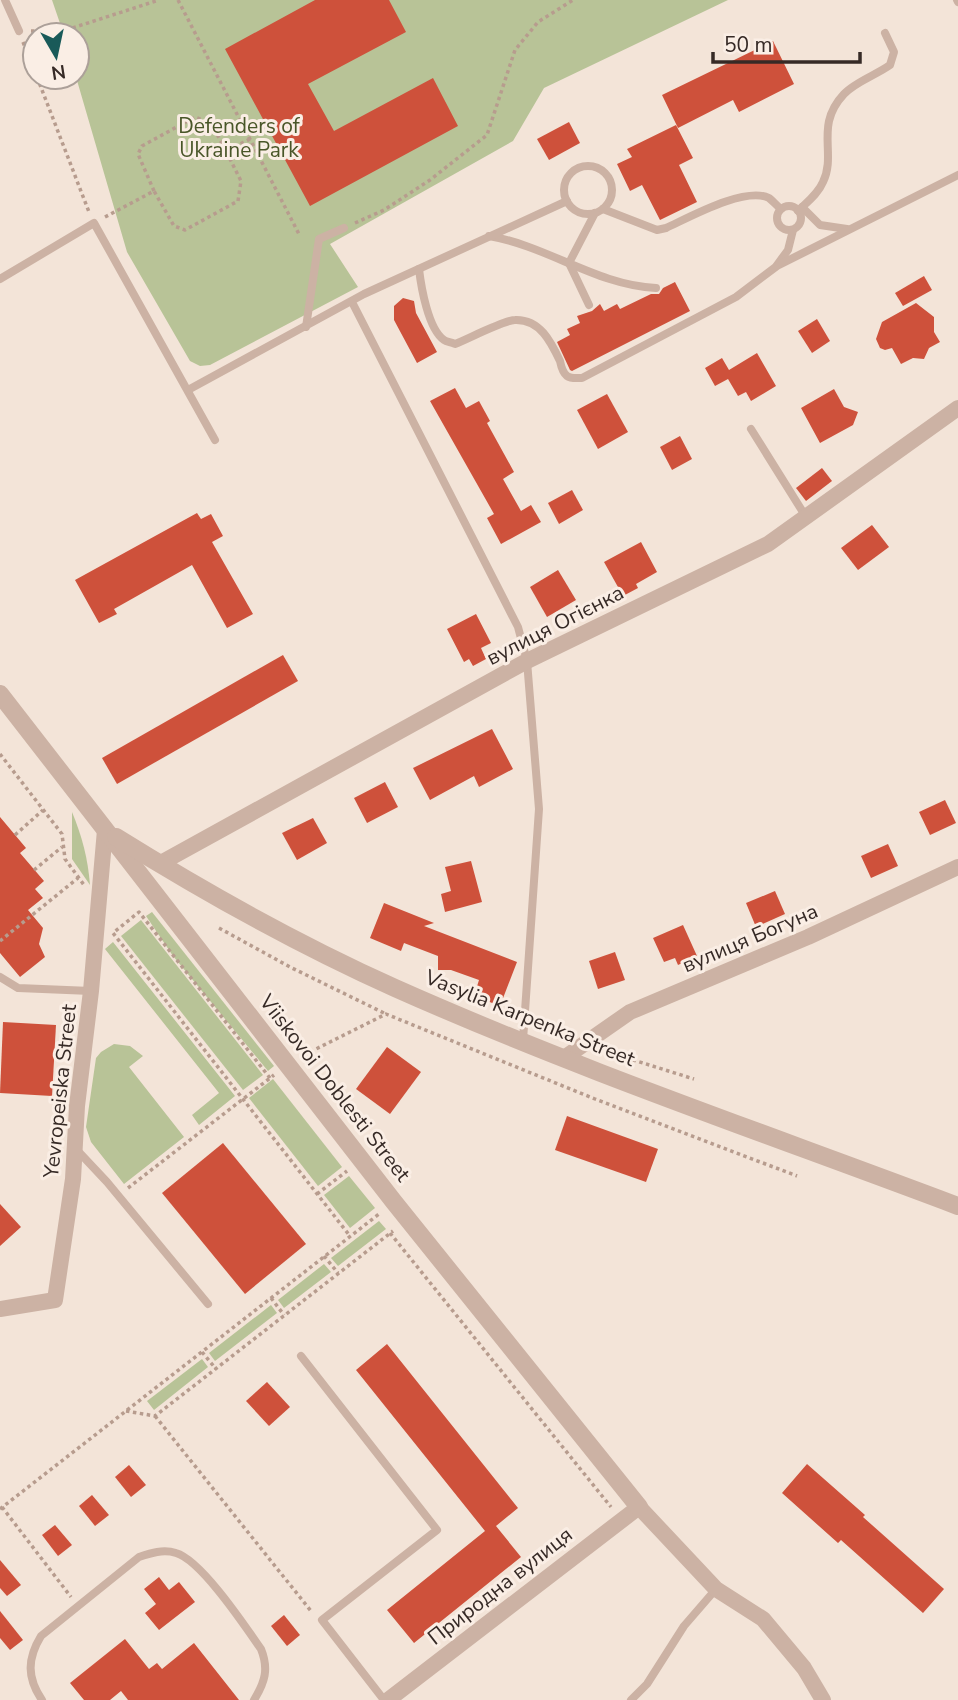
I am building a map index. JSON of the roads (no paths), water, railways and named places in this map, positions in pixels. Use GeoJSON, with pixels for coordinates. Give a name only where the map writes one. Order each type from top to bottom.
{"type":"FeatureCollection","features":[{"type":"Feature","properties":{"kind":"street","name":"вулиця Огієнка"},"geometry":{"type":"LineString","coordinates":[[159,864],[527,660],[768,544],[958,408]]}},
{"type":"Feature","properties":{"kind":"street","name":"Viiskovoi Doblesti Street"},"geometry":{"type":"LineString","coordinates":[[0,694],[394,1202],[639,1507]]}},
{"type":"Feature","properties":{"kind":"street","name":"Vasylia Karpenka Street"},"geometry":{"type":"LineString","coordinates":[[104,830],[249,915],[395,988],[564,1058],[958,1206]]}},
{"type":"Feature","properties":{"kind":"street","name":"Yevropeiska Street"},"geometry":{"type":"LineString","coordinates":[[0,1309],[55,1300],[73,1179],[77,1107],[91,990],[104,830]]}},
{"type":"Feature","properties":{"kind":"street","name":"вулиця Богуна"},"geometry":{"type":"LineString","coordinates":[[564,1058],[630,1013],[808,937],[958,867]]}},
{"type":"Feature","properties":{"kind":"street","name":"Природна вулиця"},"geometry":{"type":"LineString","coordinates":[[386,1700],[639,1507]]}},
{"type":"Feature","properties":{"kind":"street"},"geometry":{"type":"LineString","coordinates":[[639,1507],[716,1588],[763,1619],[804,1668],[822,1700]]}},
{"type":"Feature","properties":{"kind":"lane"},"geometry":{"type":"LineString","coordinates":[[5,0],[19,31]]}},
{"type":"Feature","properties":{"kind":"lane"},"geometry":{"type":"LineString","coordinates":[[800,209],[811,200],[823,182],[828,164],[826,127],[844,93],[890,65],[894,52],[885,33]]}},
{"type":"Feature","properties":{"kind":"lane"},"geometry":{"type":"LineString","coordinates":[[569,263],[599,211],[612,195],[610,179],[605,173],[590,166],[568,176],[565,184],[567,201],[579,212],[599,211],[653,229],[662,230],[716,205],[749,197],[768,197],[781,209]]}},
{"type":"Feature","properties":{"kind":"lane"},"geometry":{"type":"LineString","coordinates":[[419,269],[426,305],[435,328],[443,339],[455,344],[512,320],[523,321],[544,332],[565,375],[582,378],[736,297],[776,266],[958,175]]}},
{"type":"Feature","properties":{"kind":"lane"},"geometry":{"type":"LineString","coordinates":[[188,390],[352,302],[567,201]]}},
{"type":"Feature","properties":{"kind":"lane"},"geometry":{"type":"LineString","coordinates":[[781,209],[791,206],[800,209],[820,225],[850,229]]}},
{"type":"Feature","properties":{"kind":"lane"},"geometry":{"type":"LineString","coordinates":[[781,209],[777,219],[779,224],[782,228],[793,230]]}},
{"type":"Feature","properties":{"kind":"lane"},"geometry":{"type":"LineString","coordinates":[[776,266],[788,250],[793,230],[800,222],[800,209]]}},
{"type":"Feature","properties":{"kind":"lane"},"geometry":{"type":"LineString","coordinates":[[0,279],[94,223],[215,440]]}},
{"type":"Feature","properties":{"kind":"lane"},"geometry":{"type":"LineString","coordinates":[[306,327],[319,239],[344,228]]}},
{"type":"Feature","properties":{"kind":"lane"},"geometry":{"type":"LineString","coordinates":[[489,236],[509,239],[587,272],[632,287],[656,288]]}},
{"type":"Feature","properties":{"kind":"lane"},"geometry":{"type":"LineString","coordinates":[[569,263],[589,305]]}},
{"type":"Feature","properties":{"kind":"lane"},"geometry":{"type":"LineString","coordinates":[[352,302],[518,627],[527,660],[539,809],[523,1041]]}},
{"type":"Feature","properties":{"kind":"lane"},"geometry":{"type":"LineString","coordinates":[[751,429],[806,517]]}},
{"type":"Feature","properties":{"kind":"lane"},"geometry":{"type":"LineString","coordinates":[[0,977],[18,988],[91,990]]}},
{"type":"Feature","properties":{"kind":"lane"},"geometry":{"type":"LineString","coordinates":[[75,1147],[208,1304]]}},
{"type":"Feature","properties":{"kind":"lane"},"geometry":{"type":"LineString","coordinates":[[301,1356],[437,1530],[322,1620],[386,1700]]}},
{"type":"Feature","properties":{"kind":"lane"},"geometry":{"type":"LineString","coordinates":[[42,1700],[31,1679],[30,1659],[41,1636],[139,1557],[154,1552],[176,1553],[193,1562],[261,1649],[266,1669],[265,1679],[254,1700]]}},
{"type":"Feature","properties":{"kind":"lane"},"geometry":{"type":"LineString","coordinates":[[631,1700],[647,1684],[684,1626],[716,1588]]}},
{"type":"Feature","properties":{"kind":"park label","name":"Defenders of Ukraine Park"},"geometry":{"type":"Point","coordinates":[239,138]}}]}
